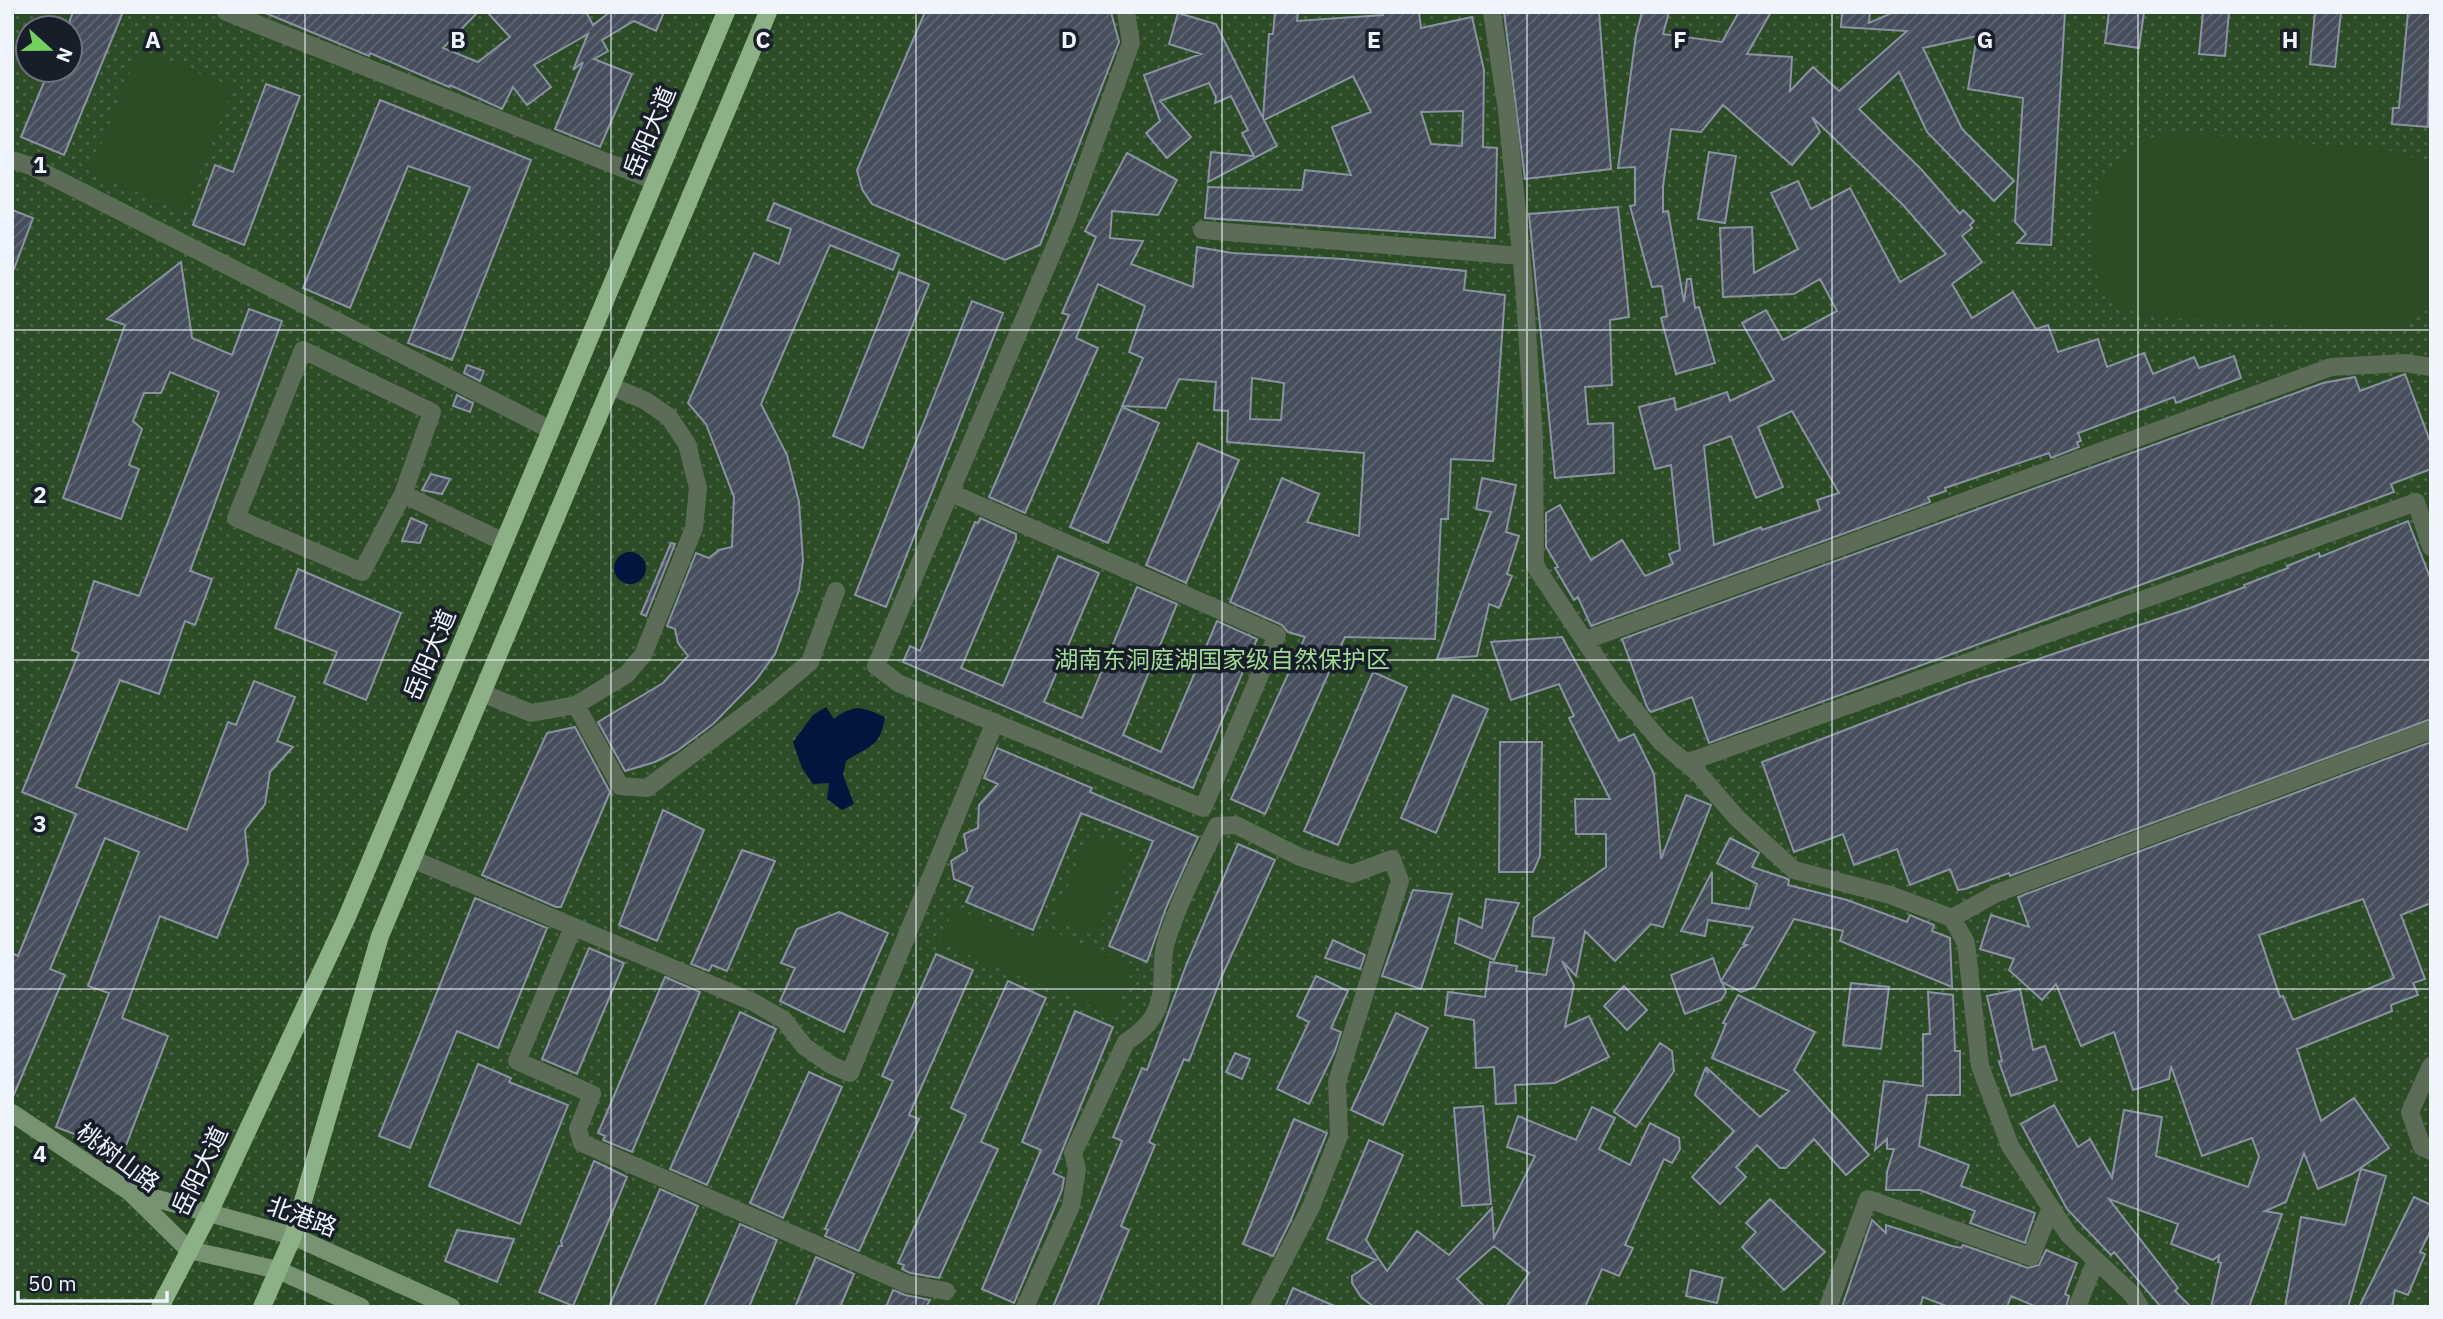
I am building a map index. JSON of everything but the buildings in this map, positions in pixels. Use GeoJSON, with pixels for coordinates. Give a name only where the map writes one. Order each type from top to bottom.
{"type":"FeatureCollection","features":[{"type":"Feature","properties":{"kind":"main road","name":"岳阳大道"},"geometry":{"type":"LineString","coordinates":[[160,1307],[209,1213],[347,917],[726,12]]}},
{"type":"Feature","properties":{"kind":"main road"},"geometry":{"type":"LineString","coordinates":[[262,1307],[293,1236],[380,936],[768,12]]}},
{"type":"Feature","properties":{"kind":"main road","name":"桃树山路"},"geometry":{"type":"LineString","coordinates":[[12,1113],[130,1192],[189,1250]]}},
{"type":"Feature","properties":{"kind":"main road","name":"北港路"},"geometry":{"type":"LineString","coordinates":[[130,1192],[293,1236],[451,1307]]}},
{"type":"Feature","properties":{"kind":"main road"},"geometry":{"type":"LineString","coordinates":[[189,1250],[278,1270],[361,1307]]}},
{"type":"Feature","properties":{"kind":"street"},"geometry":{"type":"LineString","coordinates":[[226,12],[655,181]]}},
{"type":"Feature","properties":{"kind":"street"},"geometry":{"type":"LineString","coordinates":[[1126,12],[1131,43],[1066,221],[876,666],[898,683],[1203,808],[1217,827]]}},
{"type":"Feature","properties":{"kind":"street"},"geometry":{"type":"LineString","coordinates":[[1492,12],[1507,111],[1521,256],[1534,438],[1535,566],[1617,689],[1661,742],[1686,763],[1737,818],[1794,870],[1890,895],[1952,918],[1966,943],[1980,1066],[2010,1146],[2069,1235],[2132,1294],[2140,1307]]}},
{"type":"Feature","properties":{"kind":"street"},"geometry":{"type":"LineString","coordinates":[[12,160],[31,166],[551,430]]}},
{"type":"Feature","properties":{"kind":"street"},"geometry":{"type":"LineString","coordinates":[[1202,230],[1521,256]]}},
{"type":"Feature","properties":{"kind":"street"},"geometry":{"type":"LineString","coordinates":[[303,350],[432,412],[403,494],[362,572],[236,518],[303,350]]}},
{"type":"Feature","properties":{"kind":"street"},"geometry":{"type":"LineString","coordinates":[[1586,640],[2331,367],[2380,363],[2431,367]]}},
{"type":"Feature","properties":{"kind":"street"},"geometry":{"type":"LineString","coordinates":[[482,692],[531,713],[576,705],[627,674],[643,655],[694,528],[698,488],[687,444],[669,417],[646,401],[611,386]]}},
{"type":"Feature","properties":{"kind":"street"},"geometry":{"type":"LineString","coordinates":[[951,493],[1277,635],[1203,808]]}},
{"type":"Feature","properties":{"kind":"street"},"geometry":{"type":"LineString","coordinates":[[403,494],[504,542]]}},
{"type":"Feature","properties":{"kind":"street"},"geometry":{"type":"LineString","coordinates":[[1686,763],[2424,498],[2431,547]]}},
{"type":"Feature","properties":{"kind":"street"},"geometry":{"type":"LineString","coordinates":[[576,705],[620,786],[647,788],[767,698],[810,662],[836,591]]}},
{"type":"Feature","properties":{"kind":"street"},"geometry":{"type":"LineString","coordinates":[[412,859],[753,1002],[784,1020],[804,1046],[831,1065],[850,1073],[995,722]]}},
{"type":"Feature","properties":{"kind":"street"},"geometry":{"type":"LineString","coordinates":[[1952,918],[1997,893],[2431,730]]}},
{"type":"Feature","properties":{"kind":"street"},"geometry":{"type":"LineString","coordinates":[[1217,827],[1236,825],[1300,857],[1352,874],[1392,859],[1400,881],[1336,1082],[1339,1136],[1311,1208],[1259,1307]]}},
{"type":"Feature","properties":{"kind":"street"},"geometry":{"type":"LineString","coordinates":[[1026,1307],[1072,1206],[1077,1170],[1073,1153],[1126,1042],[1137,1035],[1156,1012],[1164,986],[1160,965],[1167,940],[1217,827]]}},
{"type":"Feature","properties":{"kind":"street"},"geometry":{"type":"LineString","coordinates":[[573,926],[517,1061],[592,1094],[578,1129],[582,1143],[907,1284],[946,1292]]}},
{"type":"Feature","properties":{"kind":"street"},"geometry":{"type":"LineString","coordinates":[[2431,1066],[2410,1112],[2422,1147],[2431,1151]]}},
{"type":"Feature","properties":{"kind":"street"},"geometry":{"type":"LineString","coordinates":[[1828,1307],[1868,1199],[2031,1257],[2051,1207]]}},
{"type":"Feature","properties":{"kind":"street"},"geometry":{"type":"LineString","coordinates":[[2077,1307],[2096,1260]]}},
{"type":"Feature","properties":{"kind":"green space","name":"湖南东洞庭湖国家级自然保护区"},"geometry":{"type":"Polygon","coordinates":[[[12,12],[2431,12],[2431,1307],[12,1307],[12,12]]]}},
{"type":"Feature","properties":{"kind":"green space"},"geometry":{"type":"Polygon","coordinates":[[[139,49],[234,87],[184,211],[90,173],[139,49]]]}},
{"type":"Feature","properties":{"kind":"green space"},"geometry":{"type":"Polygon","coordinates":[[[2170,132],[2396,151],[2414,158],[2431,173],[2431,304],[2420,316],[2407,323],[2378,331],[2143,316],[2126,308],[2102,283],[2095,267],[2091,250],[2093,214],[2105,177],[2114,164],[2136,146],[2170,132]]]}},
{"type":"Feature","properties":{"kind":"green space"},"geometry":{"type":"Polygon","coordinates":[[[1090,834],[1132,852],[1096,937],[1054,919],[1090,834]]]}},
{"type":"Feature","properties":{"kind":"green space"},"geometry":{"type":"Polygon","coordinates":[[[954,908],[1036,942],[1042,927],[1134,965],[1113,1015],[940,943],[954,908]]]}},
{"type":"Feature","properties":{"kind":"water"},"geometry":{"type":"Polygon","coordinates":[[[630,552],[641,557],[646,568],[641,579],[630,584],[619,579],[614,568],[619,557],[630,552]]]}},
{"type":"Feature","properties":{"kind":"water"},"geometry":{"type":"Polygon","coordinates":[[[826,707],[834,719],[859,708],[885,717],[877,741],[846,761],[843,775],[854,804],[842,810],[827,799],[829,783],[813,784],[802,768],[793,742],[813,715],[826,707]]]}}]}
